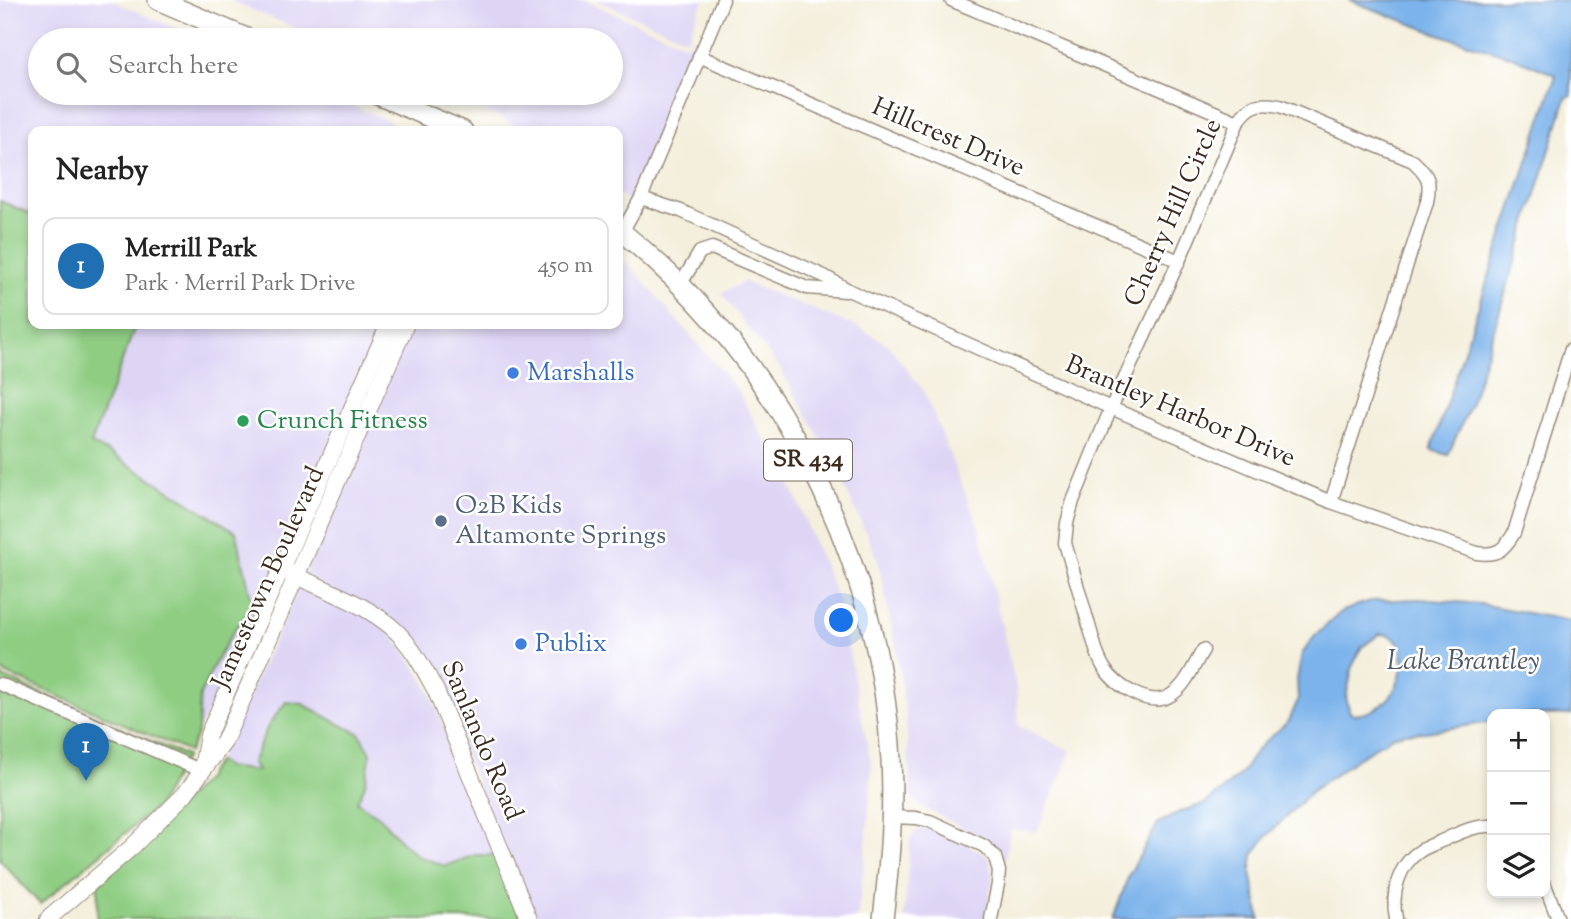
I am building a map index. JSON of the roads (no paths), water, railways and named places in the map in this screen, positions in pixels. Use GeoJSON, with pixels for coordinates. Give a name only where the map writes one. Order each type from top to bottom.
{"type":"FeatureCollection","features":[{"type":"Feature","properties":{"kind":"main road"},"geometry":{"type":"LineString","coordinates":[[158,0],[223,28]]}},
{"type":"Feature","properties":{"kind":"main road"},"geometry":{"type":"LineString","coordinates":[[401,105],[451,126]]}},
{"type":"Feature","properties":{"kind":"main road","name":"SR 434"},"geometry":{"type":"LineString","coordinates":[[623,232],[680,285],[740,352],[778,408],[817,478],[846,545],[863,601],[880,676],[891,758],[889,865],[883,919]]}},
{"type":"Feature","properties":{"kind":"street"},"geometry":{"type":"LineString","coordinates":[[623,225],[641,198],[723,0]]}},
{"type":"Feature","properties":{"kind":"street"},"geometry":{"type":"LineString","coordinates":[[951,0],[1238,122]]}},
{"type":"Feature","properties":{"kind":"street","name":"Hillcrest Drive"},"geometry":{"type":"LineString","coordinates":[[699,57],[1179,261]]}},
{"type":"Feature","properties":{"kind":"street","name":"Cherry Hill Circle"},"geometry":{"type":"LineString","coordinates":[[1203,650],[1183,684],[1172,695],[1163,699],[1150,699],[1136,694],[1116,681],[1097,653],[1065,543],[1067,523],[1073,501],[1111,408],[1179,261],[1238,122],[1246,110],[1262,103],[1280,106],[1413,161],[1425,172],[1430,185],[1427,202],[1331,502]]}},
{"type":"Feature","properties":{"kind":"street","name":"Brantley Harbor Drive"},"geometry":{"type":"LineString","coordinates":[[641,198],[681,211],[824,276],[850,291],[1111,408],[1331,502],[1487,555],[1498,552],[1514,533],[1571,349]]}},
{"type":"Feature","properties":{"kind":"street","name":"Brantley Harbor Drive"},"geometry":{"type":"LineString","coordinates":[[680,285],[701,252],[712,248],[807,288],[850,291]]}},
{"type":"Feature","properties":{"kind":"street","name":"Jamestown Boulevard"},"geometry":{"type":"LineString","coordinates":[[289,573],[387,329]]}},
{"type":"Feature","properties":{"kind":"street","name":"Jamestown Boulevard"},"geometry":{"type":"LineString","coordinates":[[48,919],[152,828],[186,794],[202,771],[208,734],[289,573],[405,329]]}},
{"type":"Feature","properties":{"kind":"street","name":"Sanlando Road"},"geometry":{"type":"LineString","coordinates":[[289,573],[371,612],[397,633],[418,659],[436,691],[528,919]]}},
{"type":"Feature","properties":{"kind":"street"},"geometry":{"type":"LineString","coordinates":[[0,684],[202,771]]}},
{"type":"Feature","properties":{"kind":"street"},"geometry":{"type":"LineString","coordinates":[[891,817],[930,821],[970,838],[984,846],[995,857],[999,871],[991,919]]}},
{"type":"Feature","properties":{"kind":"street"},"geometry":{"type":"LineString","coordinates":[[1396,919],[1394,894],[1399,876],[1407,862],[1420,851],[1467,830],[1487,826]]}},
{"type":"Feature","properties":{"kind":"street"},"geometry":{"type":"LineString","coordinates":[[1550,898],[1558,919]]}},
{"type":"Feature","properties":{"kind":"water"},"geometry":{"type":"Polygon","coordinates":[[[1349,0],[1571,0],[1571,95],[1566,98],[1471,403],[1448,455],[1431,450],[1556,75],[1507,55],[1438,34],[1349,0]]]}},
{"type":"Feature","properties":{"kind":"water","name":"Lake Brantley"},"geometry":{"type":"Polygon","coordinates":[[[1420,599],[1480,604],[1571,621],[1571,715],[1550,715],[1550,709],[1487,709],[1487,723],[1405,733],[1390,737],[1379,744],[1313,790],[1266,837],[1253,855],[1251,872],[1260,919],[1113,919],[1129,875],[1158,823],[1179,812],[1204,804],[1241,774],[1256,751],[1289,721],[1298,700],[1297,679],[1302,654],[1315,636],[1341,612],[1371,601],[1420,599]],[[1380,634],[1362,647],[1353,665],[1346,697],[1350,713],[1366,713],[1390,697],[1402,670],[1403,659],[1397,641],[1380,634]]]}},
{"type":"Feature","properties":{"kind":"place","name":"Marshalls"},"geometry":{"type":"Point","coordinates":[513,373]}},
{"type":"Feature","properties":{"kind":"place","name":"Crunch Fitness"},"geometry":{"type":"Point","coordinates":[243,421]}},
{"type":"Feature","properties":{"kind":"place","name":"O2B Kids Altamonte Springs"},"geometry":{"type":"Point","coordinates":[441,521]}},
{"type":"Feature","properties":{"kind":"place","name":"Publix"},"geometry":{"type":"Point","coordinates":[521,644]}},
{"type":"Feature","properties":{"kind":"place","name":"Merrill Park"},"geometry":{"type":"Point","coordinates":[86,781]}}]}
